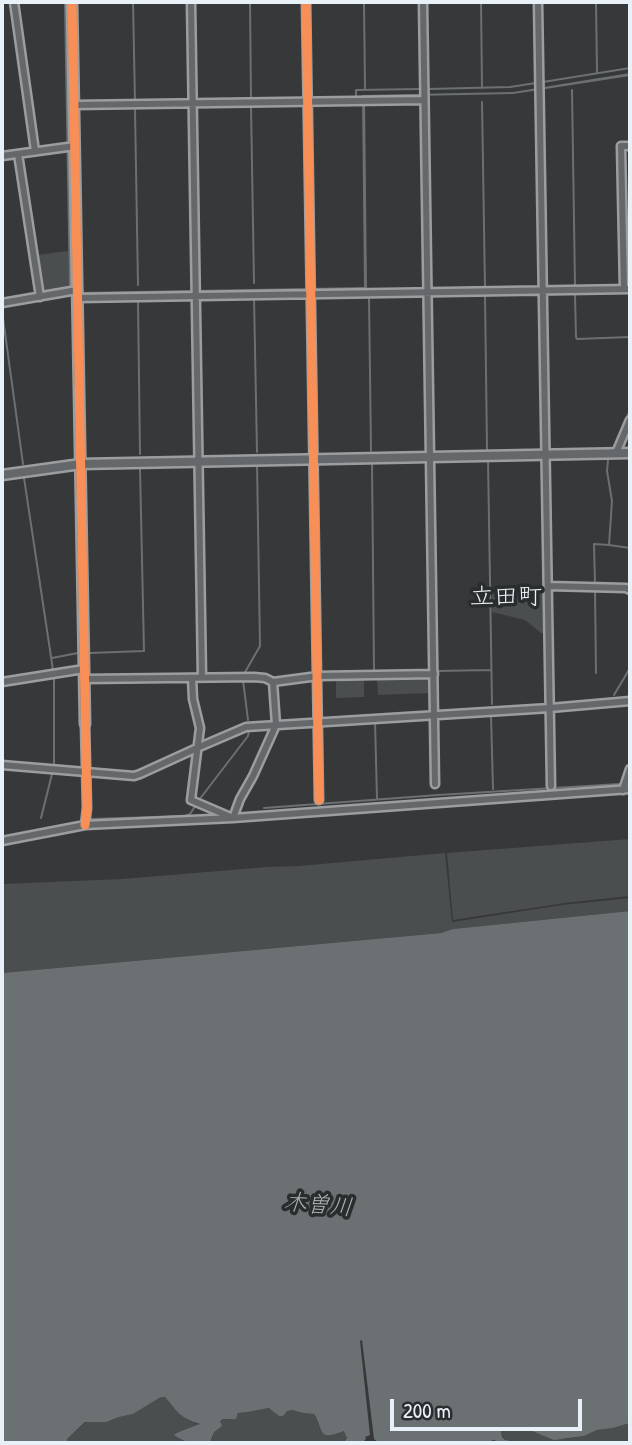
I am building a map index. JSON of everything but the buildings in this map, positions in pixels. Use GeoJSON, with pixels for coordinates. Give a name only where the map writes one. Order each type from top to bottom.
{"type":"FeatureCollection","features":[{"type":"Feature","properties":{"kind":"street"},"geometry":{"type":"LineString","coordinates":[[14,2],[35,150]]}},
{"type":"Feature","properties":{"kind":"street"},"geometry":{"type":"LineString","coordinates":[[72,2],[75,105],[70,147],[78,294],[87,808],[85,825]]}},
{"type":"Feature","properties":{"kind":"street"},"geometry":{"type":"LineString","coordinates":[[191,2],[202,677]]}},
{"type":"Feature","properties":{"kind":"street"},"geometry":{"type":"LineString","coordinates":[[306,2],[319,800]]}},
{"type":"Feature","properties":{"kind":"street"},"geometry":{"type":"LineString","coordinates":[[423,2],[435,784]]}},
{"type":"Feature","properties":{"kind":"street"},"geometry":{"type":"LineString","coordinates":[[538,2],[551,786]]}},
{"type":"Feature","properties":{"kind":"street"},"geometry":{"type":"LineString","coordinates":[[75,105],[363,101],[424,97]]}},
{"type":"Feature","properties":{"kind":"street"},"geometry":{"type":"LineString","coordinates":[[2,303],[78,294],[627,289],[621,146],[630,146]]}},
{"type":"Feature","properties":{"kind":"street"},"geometry":{"type":"LineString","coordinates":[[2,156],[70,147]]}},
{"type":"Feature","properties":{"kind":"street"},"geometry":{"type":"LineString","coordinates":[[18,154],[40,297]]}},
{"type":"Feature","properties":{"kind":"street"},"geometry":{"type":"LineString","coordinates":[[616,453],[630,420]]}},
{"type":"Feature","properties":{"kind":"street"},"geometry":{"type":"LineString","coordinates":[[2,475],[81,464],[630,453]]}},
{"type":"Feature","properties":{"kind":"street"},"geometry":{"type":"LineString","coordinates":[[548,586],[630,590]]}},
{"type":"Feature","properties":{"kind":"street"},"geometry":{"type":"LineString","coordinates":[[2,682],[84,669]]}},
{"type":"Feature","properties":{"kind":"street"},"geometry":{"type":"LineString","coordinates":[[84,679],[254,677],[273,682],[318,676],[434,674]]}},
{"type":"Feature","properties":{"kind":"street"},"geometry":{"type":"LineString","coordinates":[[192,678],[193,699],[200,728],[191,800],[233,818]]}},
{"type":"Feature","properties":{"kind":"street"},"geometry":{"type":"LineString","coordinates":[[233,818],[276,725],[273,682]]}},
{"type":"Feature","properties":{"kind":"street"},"geometry":{"type":"LineString","coordinates":[[2,765],[124,776],[141,774],[246,727],[630,701]]}},
{"type":"Feature","properties":{"kind":"street"},"geometry":{"type":"LineString","coordinates":[[2,841],[85,825],[233,818],[627,789],[630,769]]}},
{"type":"Feature","properties":{"kind":"shaded area"},"geometry":{"type":"Polygon","coordinates":[[[68,251],[69,290],[42,294],[37,255],[68,251]]]}},
{"type":"Feature","properties":{"kind":"shaded area"},"geometry":{"type":"Polygon","coordinates":[[[545,591],[547,634],[541,633],[525,620],[492,612],[492,592],[545,591]]]}},
{"type":"Feature","properties":{"kind":"shaded area"},"geometry":{"type":"Polygon","coordinates":[[[364,677],[364,697],[336,698],[336,678],[364,677]]]}},
{"type":"Feature","properties":{"kind":"shaded area"},"geometry":{"type":"Polygon","coordinates":[[[428,677],[429,693],[378,695],[377,678],[428,677]]]}},
{"type":"Feature","properties":{"kind":"shaded area"},"geometry":{"type":"Polygon","coordinates":[[[630,839],[630,896],[453,920],[447,853],[630,839]]]}},
{"type":"Feature","properties":{"kind":"shaded area"},"geometry":{"type":"Polygon","coordinates":[[[445,853],[452,922],[562,905],[630,898],[630,911],[453,929],[441,933],[2,973],[2,884],[122,879],[445,853]]]}},
{"type":"Feature","properties":{"kind":"shaded area"},"geometry":{"type":"Polygon","coordinates":[[[165,1397],[184,1417],[201,1425],[175,1433],[176,1437],[187,1443],[68,1443],[67,1439],[86,1422],[111,1420],[133,1414],[165,1397]]]}},
{"type":"Feature","properties":{"kind":"shaded area"},"geometry":{"type":"Polygon","coordinates":[[[270,1408],[279,1416],[292,1410],[314,1414],[318,1423],[345,1432],[347,1437],[343,1443],[211,1443],[223,1418],[236,1419],[238,1413],[270,1408]]]}},
{"type":"Feature","properties":{"kind":"shaded area"},"geometry":{"type":"Polygon","coordinates":[[[630,1423],[630,1443],[515,1443],[504,1438],[501,1431],[532,1431],[556,1439],[565,1439],[630,1423]]]}},
{"type":"Feature","properties":{"kind":"water"},"geometry":{"type":"Polygon","coordinates":[[[64,2],[72,288],[69,290],[64,2]]]}},
{"type":"Feature","properties":{"kind":"water"},"geometry":{"type":"Polygon","coordinates":[[[630,73],[630,76],[513,94],[365,97],[367,290],[79,295],[81,292],[364,287],[362,95],[513,92],[630,73]]]}},
{"type":"Feature","properties":{"kind":"water","name":"木曽川"},"geometry":{"type":"Polygon","coordinates":[[[630,911],[630,1423],[597,1430],[584,1436],[554,1440],[532,1431],[503,1429],[503,1437],[515,1443],[500,1443],[494,1440],[484,1443],[379,1443],[374,1439],[362,1340],[370,1435],[365,1437],[362,1443],[343,1443],[347,1438],[344,1431],[326,1435],[314,1414],[292,1410],[279,1416],[269,1408],[238,1413],[236,1419],[223,1419],[220,1421],[222,1426],[214,1432],[210,1443],[195,1443],[174,1435],[200,1424],[183,1417],[165,1397],[161,1397],[133,1414],[106,1422],[85,1422],[67,1439],[68,1443],[2,1443],[2,973],[441,933],[453,929],[630,911]]]}},
{"type":"Feature","properties":{"kind":"waterway"},"geometry":{"type":"LineString","coordinates":[[133,2],[135,102]]}},
{"type":"Feature","properties":{"kind":"waterway"},"geometry":{"type":"LineString","coordinates":[[250,2],[251,99]]}},
{"type":"Feature","properties":{"kind":"waterway"},"geometry":{"type":"LineString","coordinates":[[364,2],[365,89]]}},
{"type":"Feature","properties":{"kind":"waterway"},"geometry":{"type":"LineString","coordinates":[[481,2],[482,88]]}},
{"type":"Feature","properties":{"kind":"waterway"},"geometry":{"type":"LineString","coordinates":[[596,2],[597,72]]}},
{"type":"Feature","properties":{"kind":"waterway"},"geometry":{"type":"LineString","coordinates":[[543,82],[630,68]]}},
{"type":"Feature","properties":{"kind":"waterway"},"geometry":{"type":"LineString","coordinates":[[428,89],[510,87],[536,83]]}},
{"type":"Feature","properties":{"kind":"waterway"},"geometry":{"type":"LineString","coordinates":[[312,98],[356,98],[356,90],[420,89]]}},
{"type":"Feature","properties":{"kind":"waterway"},"geometry":{"type":"LineString","coordinates":[[572,90],[575,286]]}},
{"type":"Feature","properties":{"kind":"waterway"},"geometry":{"type":"LineString","coordinates":[[197,100],[273,99]]}},
{"type":"Feature","properties":{"kind":"waterway"},"geometry":{"type":"LineString","coordinates":[[482,102],[485,288]]}},
{"type":"Feature","properties":{"kind":"waterway"},"geometry":{"type":"LineString","coordinates":[[251,106],[254,283]]}},
{"type":"Feature","properties":{"kind":"waterway"},"geometry":{"type":"LineString","coordinates":[[135,110],[138,285]]}},
{"type":"Feature","properties":{"kind":"waterway"},"geometry":{"type":"LineString","coordinates":[[485,295],[487,449]]}},
{"type":"Feature","properties":{"kind":"waterway"},"geometry":{"type":"LineString","coordinates":[[575,295],[577,339],[630,337]]}},
{"type":"Feature","properties":{"kind":"waterway"},"geometry":{"type":"LineString","coordinates":[[254,297],[257,452]]}},
{"type":"Feature","properties":{"kind":"waterway"},"geometry":{"type":"LineString","coordinates":[[369,297],[371,451]]}},
{"type":"Feature","properties":{"kind":"waterway"},"geometry":{"type":"LineString","coordinates":[[138,301],[140,454]]}},
{"type":"Feature","properties":{"kind":"waterway"},"geometry":{"type":"LineString","coordinates":[[2,311],[23,464]]}},
{"type":"Feature","properties":{"kind":"waterway"},"geometry":{"type":"LineString","coordinates":[[619,436],[630,410]]}},
{"type":"Feature","properties":{"kind":"waterway"},"geometry":{"type":"LineString","coordinates":[[488,460],[492,704]]}},
{"type":"Feature","properties":{"kind":"waterway"},"geometry":{"type":"LineString","coordinates":[[608,460],[612,501],[609,545],[630,548]]}},
{"type":"Feature","properties":{"kind":"waterway"},"geometry":{"type":"LineString","coordinates":[[372,462],[374,671]]}},
{"type":"Feature","properties":{"kind":"waterway"},"geometry":{"type":"LineString","coordinates":[[244,674],[260,646],[257,464]]}},
{"type":"Feature","properties":{"kind":"waterway"},"geometry":{"type":"LineString","coordinates":[[90,653],[144,651],[140,468]]}},
{"type":"Feature","properties":{"kind":"waterway"},"geometry":{"type":"LineString","coordinates":[[24,478],[53,670]]}},
{"type":"Feature","properties":{"kind":"waterway"},"geometry":{"type":"LineString","coordinates":[[595,584],[594,544],[609,545]]}},
{"type":"Feature","properties":{"kind":"waterway"},"geometry":{"type":"LineString","coordinates":[[595,590],[596,673]]}},
{"type":"Feature","properties":{"kind":"waterway"},"geometry":{"type":"LineString","coordinates":[[52,658],[78,653]]}},
{"type":"Feature","properties":{"kind":"waterway"},"geometry":{"type":"LineString","coordinates":[[614,695],[630,668]]}},
{"type":"Feature","properties":{"kind":"waterway"},"geometry":{"type":"LineString","coordinates":[[437,671],[491,670]]}},
{"type":"Feature","properties":{"kind":"waterway"},"geometry":{"type":"LineString","coordinates":[[54,678],[54,767]]}},
{"type":"Feature","properties":{"kind":"waterway"},"geometry":{"type":"LineString","coordinates":[[243,680],[248,720]]}},
{"type":"Feature","properties":{"kind":"waterway"},"geometry":{"type":"LineString","coordinates":[[553,704],[569,703]]}},
{"type":"Feature","properties":{"kind":"waterway"},"geometry":{"type":"LineString","coordinates":[[438,711],[545,705]]}},
{"type":"Feature","properties":{"kind":"waterway"},"geometry":{"type":"LineString","coordinates":[[332,719],[428,712]]}},
{"type":"Feature","properties":{"kind":"waterway"},"geometry":{"type":"LineString","coordinates":[[491,715],[493,789]]}},
{"type":"Feature","properties":{"kind":"waterway"},"geometry":{"type":"LineString","coordinates":[[286,721],[302,720]]}},
{"type":"Feature","properties":{"kind":"waterway"},"geometry":{"type":"LineString","coordinates":[[375,721],[377,799]]}},
{"type":"Feature","properties":{"kind":"waterway"},"geometry":{"type":"LineString","coordinates":[[203,742],[243,724]]}},
{"type":"Feature","properties":{"kind":"waterway"},"geometry":{"type":"LineString","coordinates":[[199,800],[248,736],[249,730]]}},
{"type":"Feature","properties":{"kind":"waterway"},"geometry":{"type":"LineString","coordinates":[[41,818],[52,774]]}},
{"type":"Feature","properties":{"kind":"waterway"},"geometry":{"type":"LineString","coordinates":[[264,808],[620,784]]}},
{"type":"Feature","properties":{"kind":"waterway"},"geometry":{"type":"LineString","coordinates":[[91,819],[185,816],[190,814],[196,805]]}},
{"type":"Feature","properties":{"kind":"cycle path"},"geometry":{"type":"LineString","coordinates":[[72,2],[87,808],[85,825]]}},
{"type":"Feature","properties":{"kind":"cycle path"},"geometry":{"type":"LineString","coordinates":[[306,2],[319,800]]}},
{"type":"Feature","properties":{"kind":"district","name":"立田町"},"geometry":{"type":"Point","coordinates":[506,598]}}]}
